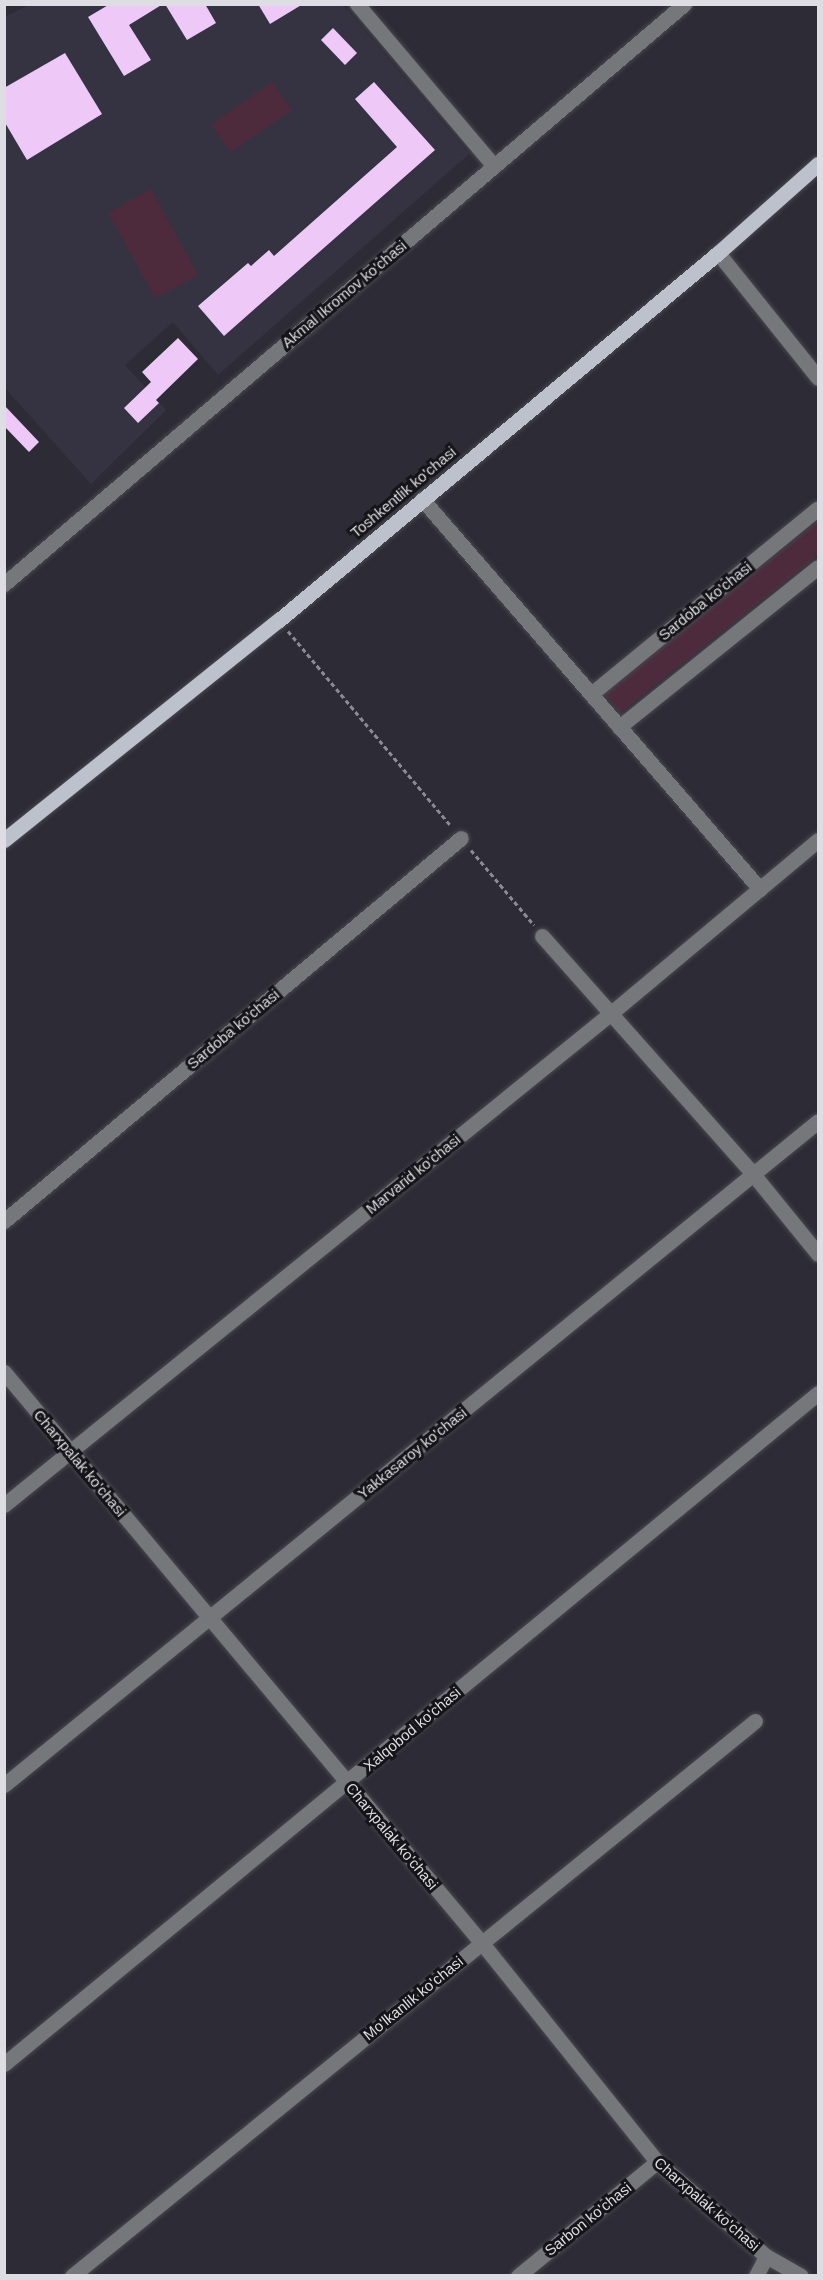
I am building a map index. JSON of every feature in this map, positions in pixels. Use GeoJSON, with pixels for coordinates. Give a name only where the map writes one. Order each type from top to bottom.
{"type":"FeatureCollection","features":[{"type":"Feature","properties":{"kind":"main road","name":"Toshkentlik ko'chasi"},"geometry":{"type":"LineString","coordinates":[[4,840],[279,620],[718,253],[819,164]]}},
{"type":"Feature","properties":{"kind":"street"},"geometry":{"type":"LineString","coordinates":[[357,4],[494,166]]}},
{"type":"Feature","properties":{"kind":"street","name":"Akmal Ikromov ko'chasi"},"geometry":{"type":"LineString","coordinates":[[4,584],[684,4]]}},
{"type":"Feature","properties":{"kind":"street"},"geometry":{"type":"LineString","coordinates":[[718,253],[819,378]]}},
{"type":"Feature","properties":{"kind":"street"},"geometry":{"type":"LineString","coordinates":[[422,499],[760,889]]}},
{"type":"Feature","properties":{"kind":"street","name":"Sardoba ko'chasi"},"geometry":{"type":"LineString","coordinates":[[591,694],[819,508]]}},
{"type":"Feature","properties":{"kind":"street"},"geometry":{"type":"LineString","coordinates":[[619,727],[819,567]]}},
{"type":"Feature","properties":{"kind":"street","name":"Sardoba ko'chasi"},"geometry":{"type":"LineString","coordinates":[[4,1221],[461,838]]}},
{"type":"Feature","properties":{"kind":"street","name":"Marvarid ko'chasi"},"geometry":{"type":"LineString","coordinates":[[4,1505],[610,1014],[819,840]]}},
{"type":"Feature","properties":{"kind":"street"},"geometry":{"type":"LineString","coordinates":[[542,936],[753,1174],[819,1254]]}},
{"type":"Feature","properties":{"kind":"street","name":"Yakkasaroy ko'chasi"},"geometry":{"type":"LineString","coordinates":[[4,1785],[819,1121]]}},
{"type":"Feature","properties":{"kind":"street","name":"Charxpalak ko'chasi"},"geometry":{"type":"LineString","coordinates":[[4,1372],[208,1619],[481,1942],[657,2162],[766,2256],[801,2276]]}},
{"type":"Feature","properties":{"kind":"street","name":"Xalqobod ko'chasi"},"geometry":{"type":"LineString","coordinates":[[4,2064],[819,1393]]}},
{"type":"Feature","properties":{"kind":"street","name":"Mo'lkanlik ko'chasi"},"geometry":{"type":"LineString","coordinates":[[72,2276],[755,1721]]}},
{"type":"Feature","properties":{"kind":"street","name":"Sarbon ko'chasi"},"geometry":{"type":"LineString","coordinates":[[518,2276],[657,2162]]}},
{"type":"Feature","properties":{"kind":"street"},"geometry":{"type":"LineString","coordinates":[[756,2276],[766,2256]]}},
{"type":"Feature","properties":{"kind":"path"},"geometry":{"type":"LineString","coordinates":[[279,620],[542,936]]}},
{"type":"Feature","properties":{"kind":"shaded area"},"geometry":{"type":"Polygon","coordinates":[[[28,5],[343,5],[469,154],[218,375],[173,322],[125,365],[166,410],[91,484],[5,388],[5,17],[28,5]]]}},
{"type":"Feature","properties":{"kind":"shaded area"},"geometry":{"type":"Polygon","coordinates":[[[272,82],[292,110],[230,152],[211,124],[272,82]]]}},
{"type":"Feature","properties":{"kind":"shaded area"},"geometry":{"type":"Polygon","coordinates":[[[151,189],[198,275],[155,298],[108,213],[151,189]]]}},
{"type":"Feature","properties":{"kind":"shaded area"},"geometry":{"type":"Polygon","coordinates":[[[818,521],[818,555],[620,713],[603,692],[818,521]]]}},
{"type":"Feature","properties":{"kind":"building"},"geometry":{"type":"Polygon","coordinates":[[[110,4],[163,4],[129,25],[151,60],[124,76],[88,17],[110,4]]]}},
{"type":"Feature","properties":{"kind":"building"},"geometry":{"type":"Polygon","coordinates":[[[165,4],[205,4],[216,23],[187,40],[165,4]]]}},
{"type":"Feature","properties":{"kind":"building"},"geometry":{"type":"Polygon","coordinates":[[[258,4],[303,4],[270,24],[258,4]]]}},
{"type":"Feature","properties":{"kind":"building"},"geometry":{"type":"Polygon","coordinates":[[[333,28],[357,53],[345,65],[321,40],[333,28]]]}},
{"type":"Feature","properties":{"kind":"building"},"geometry":{"type":"Polygon","coordinates":[[[65,53],[102,114],[27,160],[4,121],[4,88],[65,53]]]}},
{"type":"Feature","properties":{"kind":"building"},"geometry":{"type":"Polygon","coordinates":[[[374,82],[435,150],[224,336],[198,306],[248,263],[251,266],[269,250],[274,256],[397,147],[355,99],[374,82]]]}},
{"type":"Feature","properties":{"kind":"building"},"geometry":{"type":"Polygon","coordinates":[[[178,338],[198,359],[156,400],[159,403],[138,423],[124,408],[151,382],[142,372],[178,338]]]}},
{"type":"Feature","properties":{"kind":"building"},"geometry":{"type":"Polygon","coordinates":[[[4,405],[39,442],[29,452],[4,426],[4,405]]]}}]}
